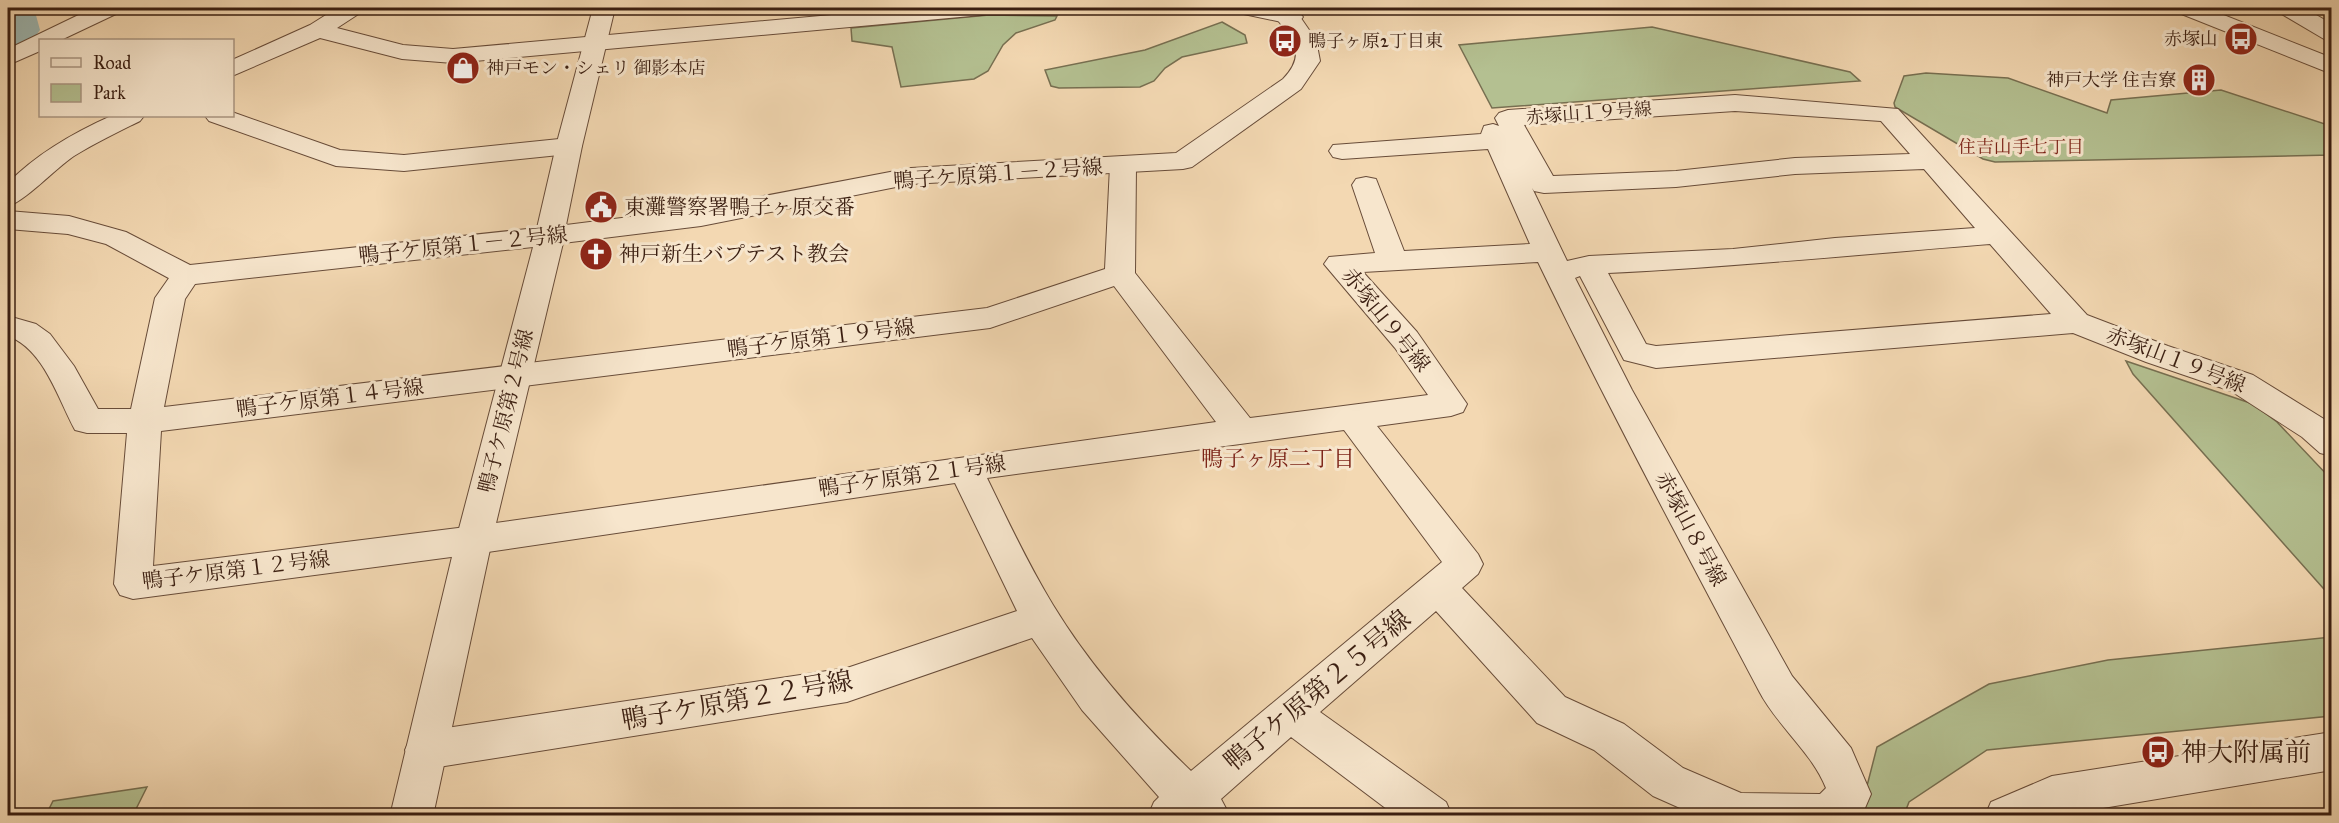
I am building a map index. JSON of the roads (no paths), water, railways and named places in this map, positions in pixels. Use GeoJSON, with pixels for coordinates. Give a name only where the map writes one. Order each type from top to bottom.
{"type":"FeatureCollection","features":[{"type":"Feature","properties":{"kind":"street"},"geometry":{"type":"LineString","coordinates":[[46,39],[110,8]]}},
{"type":"Feature","properties":{"kind":"street"},"geometry":{"type":"LineString","coordinates":[[234,68],[318,30],[352,8]]}},
{"type":"Feature","properties":{"kind":"street","name":"鴨子ケ原第２号線"},"geometry":{"type":"LineString","coordinates":[[411,816],[474,540],[604,8]]}},
{"type":"Feature","properties":{"kind":"street"},"geometry":{"type":"LineString","coordinates":[[318,30],[402,52],[453,56],[982,8]]}},
{"type":"Feature","properties":{"kind":"street"},"geometry":{"type":"LineString","coordinates":[[1247,8],[1286,12]]}},
{"type":"Feature","properties":{"kind":"street"},"geometry":{"type":"LineString","coordinates":[[2187,8],[2331,67]]}},
{"type":"Feature","properties":{"kind":"street"},"geometry":{"type":"LineString","coordinates":[[2288,8],[2331,34]]}},
{"type":"Feature","properties":{"kind":"street","name":"鴨子ケ原第１－２号線"},"geometry":{"type":"LineString","coordinates":[[186,276],[701,217],[911,176],[1183,161],[1292,84],[1303,71],[1309,58],[1302,35],[1286,12]]}},
{"type":"Feature","properties":{"kind":"street"},"geometry":{"type":"LineString","coordinates":[[8,58],[39,42]]}},
{"type":"Feature","properties":{"kind":"street","name":"赤塚山１９号線"},"geometry":{"type":"LineString","coordinates":[[1930,161],[1794,166],[1676,179],[1544,185],[1508,118],[1735,103],[1889,114],[2076,322],[2157,354],[2242,382],[2314,428],[2331,444]]}},
{"type":"Feature","properties":{"kind":"street"},"geometry":{"type":"LineString","coordinates":[[8,198],[33,172],[74,143],[129,117]]}},
{"type":"Feature","properties":{"kind":"street"},"geometry":{"type":"LineString","coordinates":[[221,117],[336,158],[404,163],[569,146]]}},
{"type":"Feature","properties":{"kind":"street","name":"赤塚山８号線"},"geometry":{"type":"LineString","coordinates":[[1342,151],[1494,134],[1565,263],[1616,390],[1778,688],[1836,761],[1850,794],[1829,814],[1739,813],[1723,810]]}},
{"type":"Feature","properties":{"kind":"street"},"geometry":{"type":"LineString","coordinates":[[1123,166],[1120,274],[1242,432]]}},
{"type":"Feature","properties":{"kind":"street"},"geometry":{"type":"LineString","coordinates":[[1366,185],[1393,262]]}},
{"type":"Feature","properties":{"kind":"street"},"geometry":{"type":"LineString","coordinates":[[8,220],[69,225],[116,238],[186,276]]}},
{"type":"Feature","properties":{"kind":"street"},"geometry":{"type":"LineString","coordinates":[[1565,263],[1733,258],[1835,247],[1996,235]]}},
{"type":"Feature","properties":{"kind":"street","name":"赤塚山９号線"},"geometry":{"type":"LineString","coordinates":[[1352,417],[1450,404],[1406,340],[1339,264],[1565,263]]}},
{"type":"Feature","properties":{"kind":"street","name":"赤塚山１９号線"},"geometry":{"type":"LineString","coordinates":[[1565,263],[1635,352],[1656,357],[2076,322]]}},
{"type":"Feature","properties":{"kind":"street","name":"鴨子ケ原第１９号線"},"geometry":{"type":"LineString","coordinates":[[515,375],[990,318],[1120,274]]}},
{"type":"Feature","properties":{"kind":"street","name":"鴨子ケ原第１２号線"},"geometry":{"type":"LineString","coordinates":[[186,276],[170,298],[145,421],[133,584],[474,540]]}},
{"type":"Feature","properties":{"kind":"street","name":"鴨子ケ原第１４号線"},"geometry":{"type":"LineString","coordinates":[[8,326],[29,333],[48,354],[76,398],[87,421],[145,421],[515,375]]}},
{"type":"Feature","properties":{"kind":"street"},"geometry":{"type":"LineString","coordinates":[[1352,417],[1451,575],[1551,710],[1609,736],[1668,782],[1723,810]]}},
{"type":"Feature","properties":{"kind":"street","name":"鴨子ケ原第２１号線"},"geometry":{"type":"LineString","coordinates":[[474,540],[965,469],[1352,417]]}},
{"type":"Feature","properties":{"kind":"street"},"geometry":{"type":"LineString","coordinates":[[965,469],[1041,619],[1098,701],[1189,810]]}},
{"type":"Feature","properties":{"kind":"street","name":"鴨子ケ原第２５号線"},"geometry":{"type":"LineString","coordinates":[[1189,810],[1290,713],[1451,575]]}},
{"type":"Feature","properties":{"kind":"street","name":"鴨子ケ原第２２号線"},"geometry":{"type":"LineString","coordinates":[[426,750],[847,685],[1041,619]]}},
{"type":"Feature","properties":{"kind":"street"},"geometry":{"type":"LineString","coordinates":[[1290,713],[1431,816]]}},
{"type":"Feature","properties":{"kind":"street"},"geometry":{"type":"LineString","coordinates":[[2006,816],[2052,796],[2331,751]]}},
{"type":"Feature","properties":{"kind":"waterway"},"geometry":{"type":"LineString","coordinates":[[8,40],[21,30],[16,8]]}},
{"type":"Feature","properties":{"kind":"place","name":"赤塚山"},"geometry":{"type":"Point","coordinates":[2241,39]}},
{"type":"Feature","properties":{"kind":"place","name":"鴨子ヶ原2丁目東"},"geometry":{"type":"Point","coordinates":[1285,41]}},
{"type":"Feature","properties":{"kind":"place","name":"神戸モン・シェリ 御影本店"},"geometry":{"type":"Point","coordinates":[463,68]}},
{"type":"Feature","properties":{"kind":"place","name":"神戸大学 住吉寮"},"geometry":{"type":"Point","coordinates":[2199,80]}},
{"type":"Feature","properties":{"kind":"place","name":"東灘警察署鴨子ヶ原交番"},"geometry":{"type":"Point","coordinates":[601,207]}},
{"type":"Feature","properties":{"kind":"place","name":"神戸新生バプテスト教会"},"geometry":{"type":"Point","coordinates":[596,254]}},
{"type":"Feature","properties":{"kind":"place","name":"神大附属前"},"geometry":{"type":"Point","coordinates":[2158,752]}},
{"type":"Feature","properties":{"kind":"district","name":"住吉山手七丁目"},"geometry":{"type":"Point","coordinates":[2021,147]}},
{"type":"Feature","properties":{"kind":"district","name":"鴨子ヶ原二丁目"},"geometry":{"type":"Point","coordinates":[1278,458]}}]}
